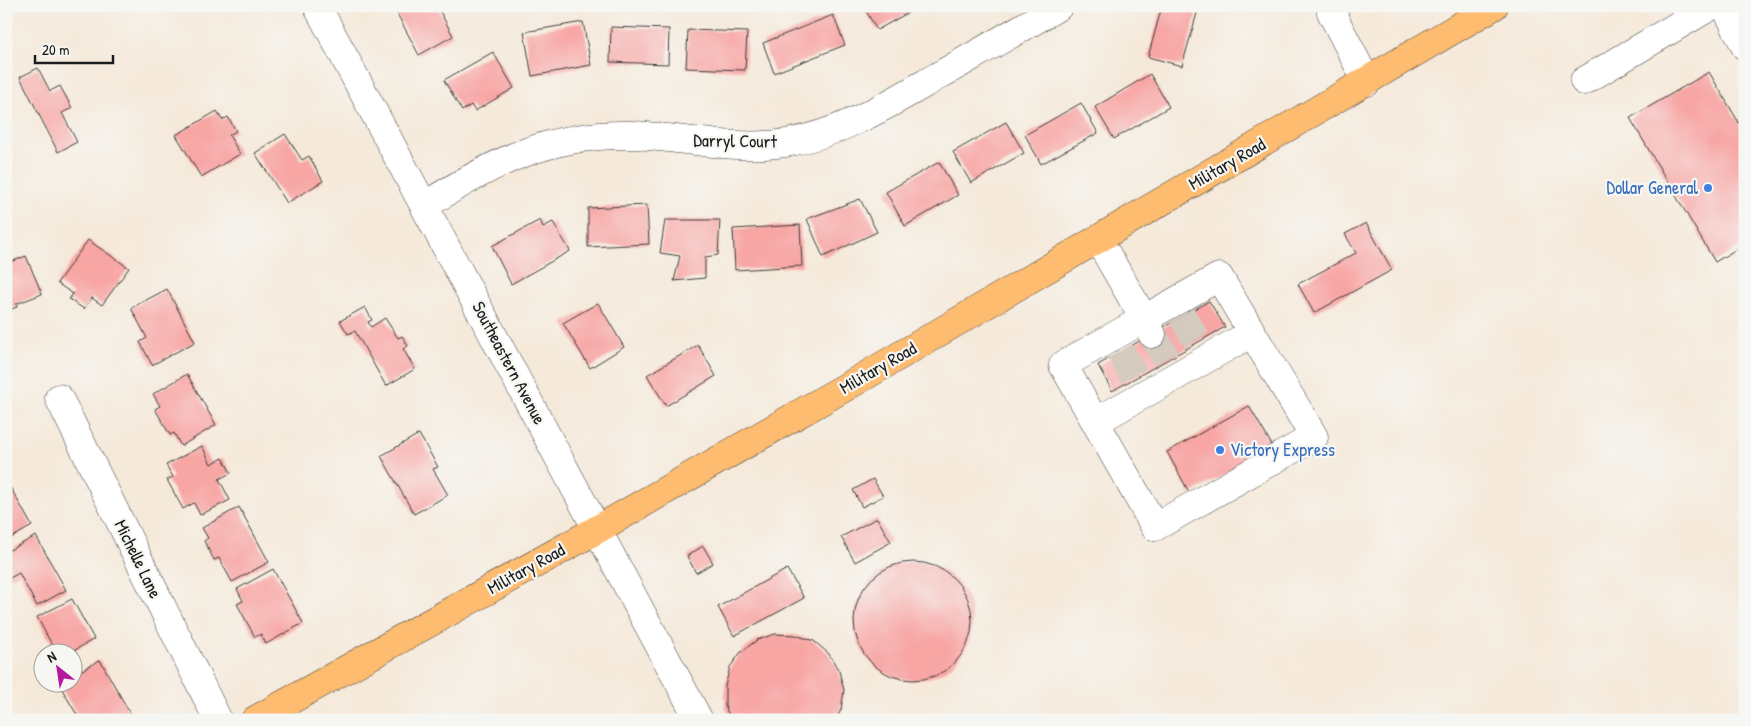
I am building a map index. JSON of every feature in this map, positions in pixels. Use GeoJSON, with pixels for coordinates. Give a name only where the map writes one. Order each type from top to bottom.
{"type":"FeatureCollection","features":[{"type":"Feature","properties":{"kind":"main road","name":"Military Road"},"geometry":{"type":"LineString","coordinates":[[255,720],[598,529],[1367,82],[1491,7]]}},
{"type":"Feature","properties":{"kind":"street","name":"Southeastern Avenue"},"geometry":{"type":"LineString","coordinates":[[317,6],[699,720]]}},
{"type":"Feature","properties":{"kind":"street","name":"Darryl Court"},"geometry":{"type":"LineString","coordinates":[[424,206],[494,164],[537,147],[568,141],[631,135],[747,145],[786,143],[824,132],[864,119],[1059,6]]}},
{"type":"Feature","properties":{"kind":"street"},"geometry":{"type":"LineString","coordinates":[[1336,6],[1331,12],[1367,82]]}},
{"type":"Feature","properties":{"kind":"street"},"geometry":{"type":"LineString","coordinates":[[1584,81],[1711,6]]}},
{"type":"Feature","properties":{"kind":"street"},"geometry":{"type":"LineString","coordinates":[[1725,6],[1745,46]]}},
{"type":"Feature","properties":{"kind":"street"},"geometry":{"type":"LineString","coordinates":[[1098,239],[1148,327]]}},
{"type":"Feature","properties":{"kind":"street"},"geometry":{"type":"LineString","coordinates":[[1219,277],[1252,333],[1314,438],[1155,527],[1063,365],[1116,345],[1148,327],[1178,309],[1219,277]]}},
{"type":"Feature","properties":{"kind":"street"},"geometry":{"type":"LineString","coordinates":[[1095,422],[1140,386],[1203,350],[1252,333]]}},
{"type":"Feature","properties":{"kind":"street","name":"Michelle Lane"},"geometry":{"type":"LineString","coordinates":[[59,398],[218,720]]}},
{"type":"Feature","properties":{"kind":"building"},"geometry":{"type":"Polygon","coordinates":[[[393,6],[437,6],[453,36],[419,55],[393,6]]]}},
{"type":"Feature","properties":{"kind":"building"},"geometry":{"type":"Polygon","coordinates":[[[863,6],[920,6],[877,30],[863,6]]]}},
{"type":"Feature","properties":{"kind":"building"},"geometry":{"type":"Polygon","coordinates":[[[1162,6],[1199,6],[1182,66],[1148,57],[1162,6]]]}},
{"type":"Feature","properties":{"kind":"building"},"geometry":{"type":"Polygon","coordinates":[[[833,15],[845,45],[774,73],[763,43],[833,15]]]}},
{"type":"Feature","properties":{"kind":"building"},"geometry":{"type":"Polygon","coordinates":[[[583,22],[591,65],[532,76],[524,32],[583,22]]]}},
{"type":"Feature","properties":{"kind":"building"},"geometry":{"type":"Polygon","coordinates":[[[611,27],[669,29],[668,64],[610,62],[611,27]]]}},
{"type":"Feature","properties":{"kind":"building"},"geometry":{"type":"Polygon","coordinates":[[[688,30],[747,32],[745,70],[686,68],[688,30]]]}},
{"type":"Feature","properties":{"kind":"building"},"geometry":{"type":"Polygon","coordinates":[[[493,52],[514,88],[475,111],[471,105],[462,111],[444,80],[493,52]]]}},
{"type":"Feature","properties":{"kind":"building"},"geometry":{"type":"Polygon","coordinates":[[[38,68],[50,91],[60,86],[72,108],[62,113],[77,142],[58,152],[20,77],[38,68]]]}},
{"type":"Feature","properties":{"kind":"building","name":"Dollar General"},"geometry":{"type":"Polygon","coordinates":[[[1709,72],[1745,133],[1745,244],[1715,262],[1630,118],[1709,72]]]}},
{"type":"Feature","properties":{"kind":"building"},"geometry":{"type":"Polygon","coordinates":[[[1150,74],[1169,107],[1114,139],[1095,107],[1150,74]]]}},
{"type":"Feature","properties":{"kind":"building"},"geometry":{"type":"Polygon","coordinates":[[[1081,103],[1098,133],[1041,164],[1025,135],[1081,103]]]}},
{"type":"Feature","properties":{"kind":"building"},"geometry":{"type":"Polygon","coordinates":[[[217,111],[222,120],[228,117],[236,131],[229,135],[240,154],[201,177],[176,135],[217,111]]]}},
{"type":"Feature","properties":{"kind":"building"},"geometry":{"type":"Polygon","coordinates":[[[1006,122],[1024,153],[971,183],[953,152],[1006,122]]]}},
{"type":"Feature","properties":{"kind":"building"},"geometry":{"type":"Polygon","coordinates":[[[285,134],[302,160],[309,156],[323,181],[287,203],[255,153],[285,134]]]}},
{"type":"Feature","properties":{"kind":"building"},"geometry":{"type":"Polygon","coordinates":[[[939,162],[958,195],[905,226],[886,192],[939,162]]]}},
{"type":"Feature","properties":{"kind":"building"},"geometry":{"type":"Polygon","coordinates":[[[860,199],[877,232],[823,257],[807,219],[860,199]]]}},
{"type":"Feature","properties":{"kind":"building"},"geometry":{"type":"Polygon","coordinates":[[[647,205],[649,244],[588,247],[588,208],[647,205]]]}},
{"type":"Feature","properties":{"kind":"building"},"geometry":{"type":"Polygon","coordinates":[[[540,220],[543,227],[553,222],[570,251],[511,284],[492,246],[540,220]]]}},
{"type":"Feature","properties":{"kind":"building"},"geometry":{"type":"Polygon","coordinates":[[[665,220],[720,220],[718,255],[705,257],[705,278],[674,281],[680,256],[660,253],[665,220]]]}},
{"type":"Feature","properties":{"kind":"building"},"geometry":{"type":"Polygon","coordinates":[[[1366,223],[1392,270],[1314,313],[1298,284],[1356,253],[1345,234],[1366,223]]]}},
{"type":"Feature","properties":{"kind":"building"},"geometry":{"type":"Polygon","coordinates":[[[800,225],[802,266],[735,270],[733,229],[800,225]]]}},
{"type":"Feature","properties":{"kind":"building"},"geometry":{"type":"Polygon","coordinates":[[[88,240],[129,268],[102,305],[92,298],[84,309],[69,299],[73,294],[57,283],[88,240]]]}},
{"type":"Feature","properties":{"kind":"building"},"geometry":{"type":"Polygon","coordinates":[[[26,256],[42,294],[16,304],[17,307],[6,311],[6,264],[26,256]]]}},
{"type":"Feature","properties":{"kind":"building"},"geometry":{"type":"Polygon","coordinates":[[[167,289],[195,342],[152,365],[140,342],[147,338],[131,308],[167,289]]]}},
{"type":"Feature","properties":{"kind":"building"},"geometry":{"type":"Polygon","coordinates":[[[1209,301],[1225,327],[1112,391],[1098,365],[1209,301]]]}},
{"type":"Feature","properties":{"kind":"building"},"geometry":{"type":"Polygon","coordinates":[[[598,303],[624,347],[590,368],[563,323],[598,303]]]}},
{"type":"Feature","properties":{"kind":"building"},"geometry":{"type":"Polygon","coordinates":[[[365,307],[372,320],[368,322],[371,327],[385,318],[398,338],[402,336],[408,346],[403,349],[415,369],[386,386],[355,331],[348,334],[340,321],[365,307]]]}},
{"type":"Feature","properties":{"kind":"building"},"geometry":{"type":"Polygon","coordinates":[[[698,345],[716,376],[666,406],[647,375],[698,345]]]}},
{"type":"Feature","properties":{"kind":"building"},"geometry":{"type":"Polygon","coordinates":[[[187,374],[216,425],[181,446],[174,433],[170,435],[155,409],[160,406],[153,394],[187,374]]]}},
{"type":"Feature","properties":{"kind":"building","name":"Victory Express"},"geometry":{"type":"Polygon","coordinates":[[[1249,406],[1273,447],[1190,494],[1167,452],[1249,406]]]}},
{"type":"Feature","properties":{"kind":"building"},"geometry":{"type":"Polygon","coordinates":[[[419,434],[438,467],[433,469],[448,495],[414,514],[381,456],[419,434]]]}},
{"type":"Feature","properties":{"kind":"building"},"geometry":{"type":"Polygon","coordinates":[[[202,446],[211,464],[223,458],[231,473],[219,479],[230,500],[200,515],[194,503],[183,509],[167,480],[173,477],[166,465],[202,446]]]}},
{"type":"Feature","properties":{"kind":"building"},"geometry":{"type":"Polygon","coordinates":[[[873,479],[883,496],[862,507],[853,490],[873,479]]]}},
{"type":"Feature","properties":{"kind":"building"},"geometry":{"type":"Polygon","coordinates":[[[8,483],[32,526],[6,541],[6,484],[8,483]]]}},
{"type":"Feature","properties":{"kind":"building"},"geometry":{"type":"Polygon","coordinates":[[[239,507],[269,562],[232,582],[219,558],[214,560],[204,541],[208,538],[202,528],[239,507]]]}},
{"type":"Feature","properties":{"kind":"building"},"geometry":{"type":"Polygon","coordinates":[[[877,518],[891,542],[855,562],[841,537],[877,518]]]}},
{"type":"Feature","properties":{"kind":"building"},"geometry":{"type":"Polygon","coordinates":[[[36,536],[66,590],[37,606],[19,573],[6,580],[6,552],[36,536]]]}},
{"type":"Feature","properties":{"kind":"building"},"geometry":{"type":"Polygon","coordinates":[[[703,546],[713,563],[696,573],[687,556],[703,546]]]}},
{"type":"Feature","properties":{"kind":"building"},"geometry":{"type":"Polygon","coordinates":[[[913,562],[935,567],[946,572],[962,588],[967,599],[972,621],[967,643],[962,654],[946,670],[935,675],[913,680],[891,675],[880,670],[864,654],[859,643],[854,621],[859,599],[864,588],[880,572],[891,567],[913,562]]]}},
{"type":"Feature","properties":{"kind":"building"},"geometry":{"type":"Polygon","coordinates":[[[273,569],[303,623],[266,644],[261,634],[255,637],[237,604],[243,601],[237,589],[273,569]]]}},
{"type":"Feature","properties":{"kind":"building"},"geometry":{"type":"Polygon","coordinates":[[[787,569],[804,598],[734,636],[718,607],[787,569]]]}},
{"type":"Feature","properties":{"kind":"building"},"geometry":{"type":"Polygon","coordinates":[[[72,599],[94,639],[82,646],[82,644],[52,644],[37,617],[72,599]]]}},
{"type":"Feature","properties":{"kind":"building"},"geometry":{"type":"Polygon","coordinates":[[[775,634],[795,635],[814,641],[829,654],[839,671],[844,690],[841,710],[836,720],[731,720],[725,706],[725,686],[730,667],[741,652],[757,640],[775,634]]]}},
{"type":"Feature","properties":{"kind":"building"},"geometry":{"type":"Polygon","coordinates":[[[100,660],[131,715],[122,720],[80,720],[65,694],[82,694],[82,670],[100,660]]]}},
{"type":"Feature","properties":{"kind":"tunnel"},"geometry":{"type":"LineString","coordinates":[[1182,316],[1198,342]]}},
{"type":"Feature","properties":{"kind":"tunnel"},"geometry":{"type":"LineString","coordinates":[[1152,334],[1167,359]]}},
{"type":"Feature","properties":{"kind":"tunnel"},"geometry":{"type":"LineString","coordinates":[[1120,351],[1135,378]]}},
{"type":"Feature","properties":{"kind":"place","name":"Dollar General"},"geometry":{"type":"Point","coordinates":[1708,188]}},
{"type":"Feature","properties":{"kind":"place","name":"Victory Express"},"geometry":{"type":"Point","coordinates":[1220,450]}}]}
